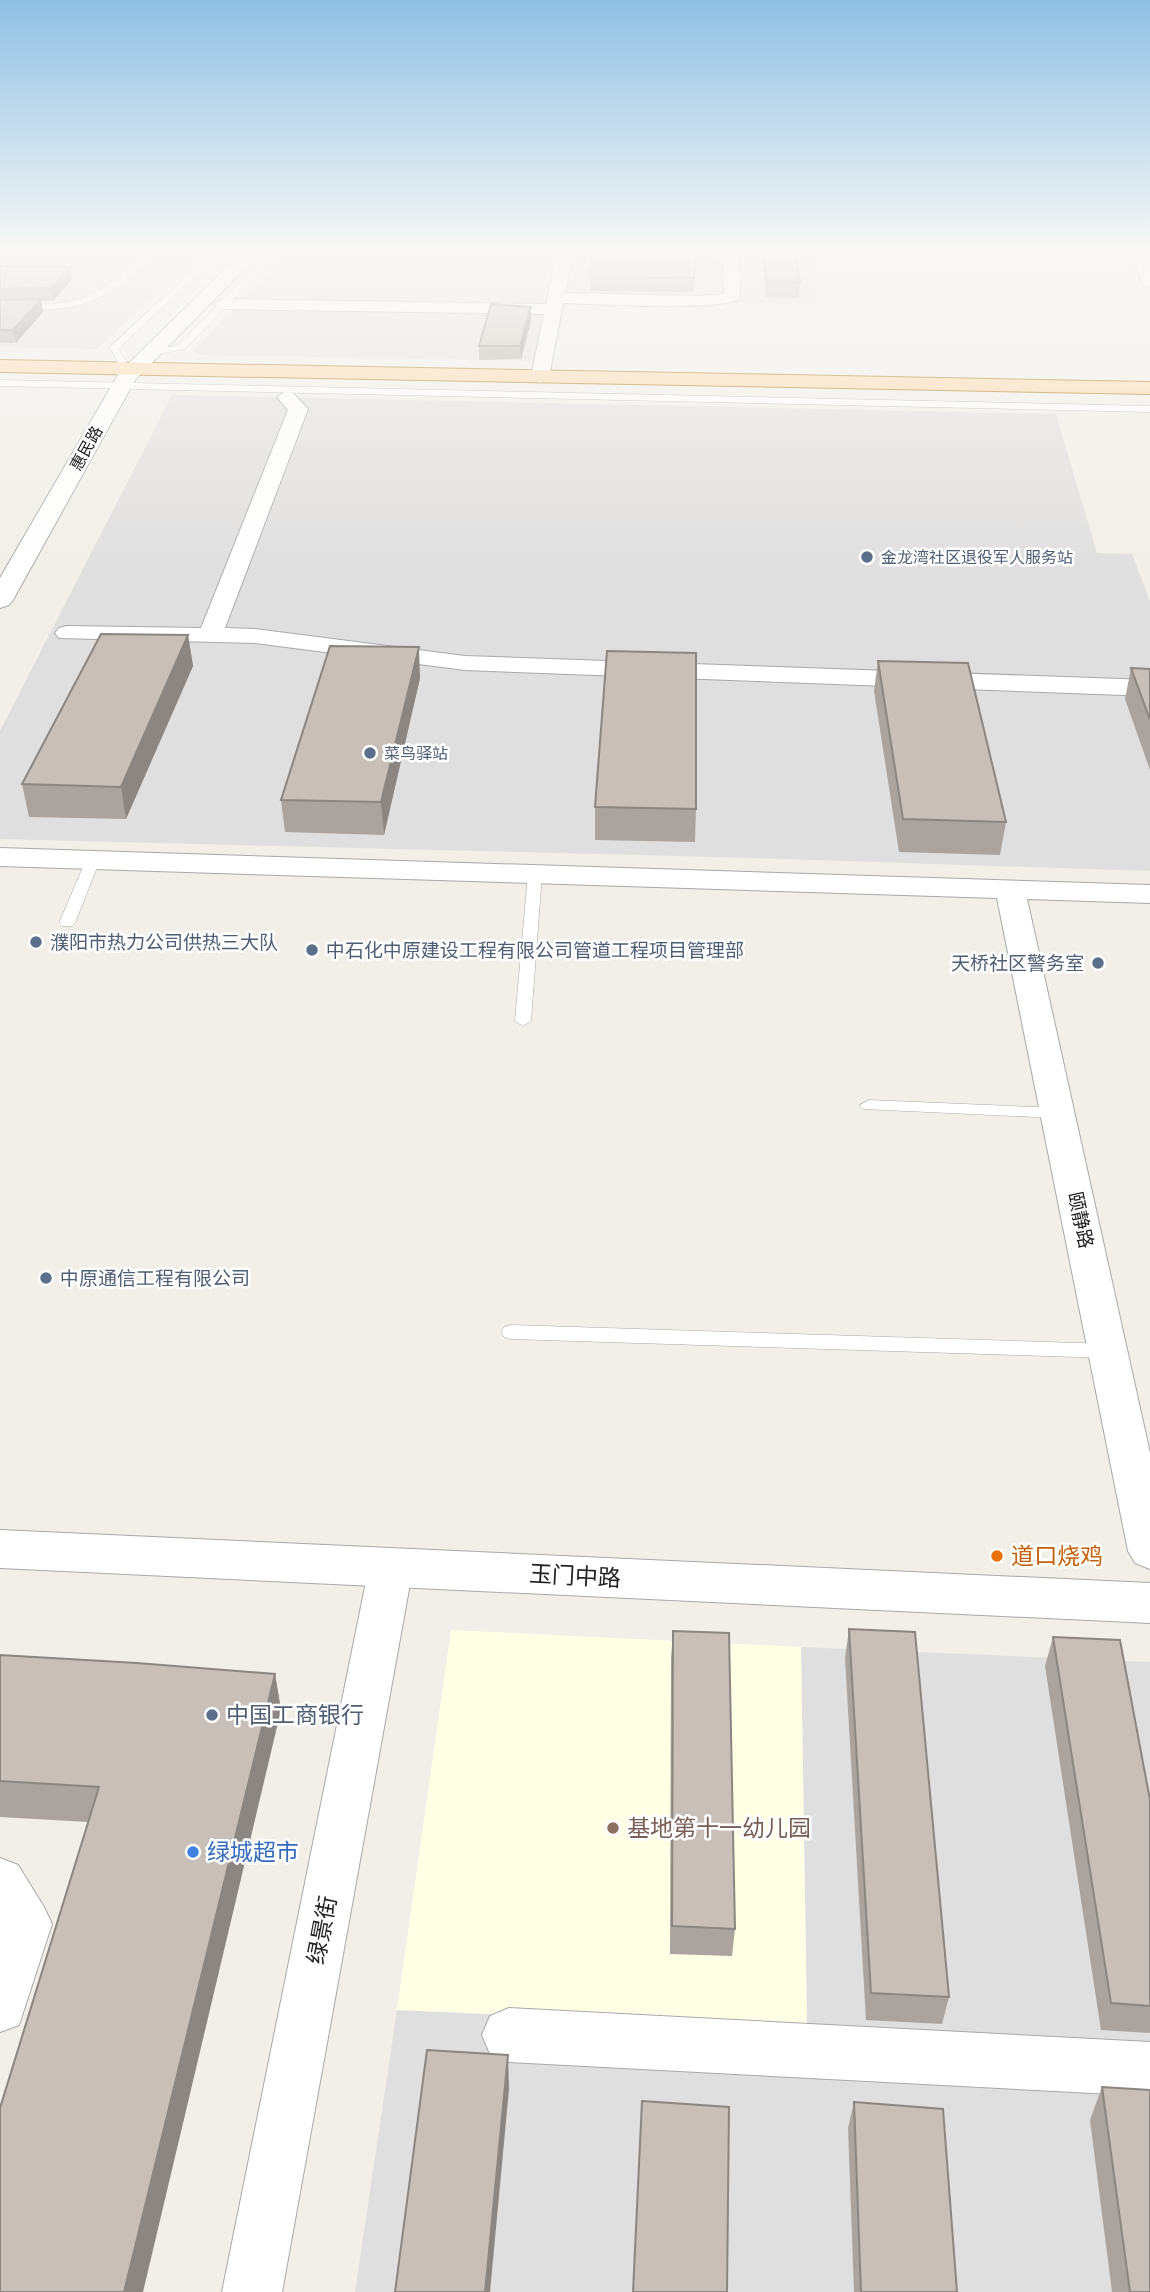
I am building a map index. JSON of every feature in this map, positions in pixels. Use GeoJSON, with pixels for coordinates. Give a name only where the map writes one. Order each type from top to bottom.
{"type":"FeatureCollection","features":[{"type":"Feature","properties":{"kind":"main road"},"geometry":{"type":"LineString","coordinates":[[0,366],[125,370],[292,385],[1150,396]]}},
{"type":"Feature","properties":{"kind":"main road"},"geometry":{"type":"LineString","coordinates":[[0,374],[125,370]]}},
{"type":"Feature","properties":{"kind":"main road"},"geometry":{"type":"LineString","coordinates":[[292,385],[540,377],[1150,388]]}},
{"type":"Feature","properties":{"kind":"street","name":"惠民路"},"geometry":{"type":"LineString","coordinates":[[0,600],[125,370],[135,359]]}},
{"type":"Feature","properties":{"kind":"street","name":"惠民路"},"geometry":{"type":"LineString","coordinates":[[125,370],[137,359]]}},
{"type":"Feature","properties":{"kind":"street"},"geometry":{"type":"LineString","coordinates":[[540,377],[543,359]]}},
{"type":"Feature","properties":{"kind":"street"},"geometry":{"type":"LineString","coordinates":[[210,635],[298,409],[292,385]]}},
{"type":"Feature","properties":{"kind":"street"},"geometry":{"type":"LineString","coordinates":[[67,633],[255,636],[465,663],[1150,688]]}},
{"type":"Feature","properties":{"kind":"street"},"geometry":{"type":"LineString","coordinates":[[0,857],[1150,894]]}},
{"type":"Feature","properties":{"kind":"street","name":"颐静路"},"geometry":{"type":"LineString","coordinates":[[1010,889],[1150,1551]]}},
{"type":"Feature","properties":{"kind":"street","name":"玉门中路"},"geometry":{"type":"LineString","coordinates":[[0,1549],[1150,1603]]}},
{"type":"Feature","properties":{"kind":"street","name":"绿景街"},"geometry":{"type":"LineString","coordinates":[[252,2292],[391,1567]]}},
{"type":"Feature","properties":{"kind":"street"},"geometry":{"type":"LineString","coordinates":[[0,1882],[26,1924],[0,2006]]}},
{"type":"Feature","properties":{"kind":"street"},"geometry":{"type":"LineString","coordinates":[[509,2035],[1150,2069]]}},
{"type":"Feature","properties":{"kind":"lane"},"geometry":{"type":"LineString","coordinates":[[119,359],[125,370]]}},
{"type":"Feature","properties":{"kind":"lane"},"geometry":{"type":"LineString","coordinates":[[0,383],[125,370],[152,359]]}},
{"type":"Feature","properties":{"kind":"lane"},"geometry":{"type":"LineString","coordinates":[[292,385],[1150,409]]}},
{"type":"Feature","properties":{"kind":"lane"},"geometry":{"type":"LineString","coordinates":[[67,923],[93,860]]}},
{"type":"Feature","properties":{"kind":"lane"},"geometry":{"type":"LineString","coordinates":[[523,1021],[535,874]]}},
{"type":"Feature","properties":{"kind":"lane"},"geometry":{"type":"LineString","coordinates":[[869,1105],[1058,1113]]}},
{"type":"Feature","properties":{"kind":"lane"},"geometry":{"type":"LineString","coordinates":[[511,1332],[1109,1351]]}},
{"type":"Feature","properties":{"kind":"shaded area"},"geometry":{"type":"Polygon","coordinates":[[[433,359],[553,359],[553,361],[433,359]]]}},
{"type":"Feature","properties":{"kind":"shaded area"},"geometry":{"type":"Polygon","coordinates":[[[172,395],[1056,414],[1097,553],[1132,554],[1150,602],[1150,871],[0,839],[0,731],[172,395]]]}},
{"type":"Feature","properties":{"kind":"shaded area","name":"基地第十一幼儿园"},"geometry":{"type":"Polygon","coordinates":[[[451,1630],[801,1647],[807,2028],[397,2010],[451,1630]]]}},
{"type":"Feature","properties":{"kind":"shaded area"},"geometry":{"type":"Polygon","coordinates":[[[801,1647],[1150,1662],[1150,2292],[355,2292],[397,2010],[807,2027],[801,1647]]]}},
{"type":"Feature","properties":{"kind":"building"},"geometry":{"type":"Polygon","coordinates":[[[101,634],[188,635],[121,787],[22,784],[101,634]]]}},
{"type":"Feature","properties":{"kind":"building"},"geometry":{"type":"Polygon","coordinates":[[[330,646],[419,647],[381,802],[281,800],[330,646]]]}},
{"type":"Feature","properties":{"kind":"building"},"geometry":{"type":"Polygon","coordinates":[[[607,651],[696,653],[696,809],[595,807],[607,651]]]}},
{"type":"Feature","properties":{"kind":"building"},"geometry":{"type":"Polygon","coordinates":[[[878,661],[968,663],[1006,822],[903,819],[878,661]]]}},
{"type":"Feature","properties":{"kind":"building"},"geometry":{"type":"Polygon","coordinates":[[[1131,668],[1150,669],[1150,720],[1131,668]]]}},
{"type":"Feature","properties":{"kind":"building"},"geometry":{"type":"Polygon","coordinates":[[[849,1629],[915,1632],[949,1997],[871,1993],[849,1629]]]}},
{"type":"Feature","properties":{"kind":"building"},"geometry":{"type":"Polygon","coordinates":[[[673,1631],[729,1633],[735,1929],[672,1926],[673,1631]]]}},
{"type":"Feature","properties":{"kind":"building"},"geometry":{"type":"Polygon","coordinates":[[[1053,1637],[1120,1640],[1150,1800],[1150,2006],[1111,2003],[1053,1637]]]}},
{"type":"Feature","properties":{"kind":"building"},"geometry":{"type":"Polygon","coordinates":[[[0,1655],[275,1674],[124,2292],[0,2292],[0,2108],[99,1787],[0,1781],[0,1655]]]}},
{"type":"Feature","properties":{"kind":"building"},"geometry":{"type":"Polygon","coordinates":[[[427,2050],[508,2055],[485,2292],[395,2292],[427,2050]]]}},
{"type":"Feature","properties":{"kind":"building"},"geometry":{"type":"Polygon","coordinates":[[[1102,2087],[1150,2090],[1150,2292],[1130,2292],[1102,2087]]]}},
{"type":"Feature","properties":{"kind":"building"},"geometry":{"type":"Polygon","coordinates":[[[642,2101],[729,2107],[727,2292],[633,2292],[642,2101]]]}},
{"type":"Feature","properties":{"kind":"building"},"geometry":{"type":"Polygon","coordinates":[[[854,2102],[943,2109],[957,2292],[861,2292],[854,2102]]]}},
{"type":"Feature","properties":{"kind":"place","name":"金龙湾社区退役军人服务站"},"geometry":{"type":"Point","coordinates":[867,557]}},
{"type":"Feature","properties":{"kind":"place","name":"菜鸟驿站"},"geometry":{"type":"Point","coordinates":[370,753]}},
{"type":"Feature","properties":{"kind":"place","name":"濮阳市热力公司供热三大队"},"geometry":{"type":"Point","coordinates":[36,942]}},
{"type":"Feature","properties":{"kind":"place","name":"中石化中原建设工程有限公司管道工程项目管理部"},"geometry":{"type":"Point","coordinates":[312,950]}},
{"type":"Feature","properties":{"kind":"place","name":"天桥社区警务室"},"geometry":{"type":"Point","coordinates":[1098,963]}},
{"type":"Feature","properties":{"kind":"place","name":"中原通信工程有限公司"},"geometry":{"type":"Point","coordinates":[46,1278]}},
{"type":"Feature","properties":{"kind":"place","name":"道口烧鸡"},"geometry":{"type":"Point","coordinates":[997,1556]}},
{"type":"Feature","properties":{"kind":"place","name":"中国工商银行"},"geometry":{"type":"Point","coordinates":[212,1715]}},
{"type":"Feature","properties":{"kind":"place","name":"基地第十一幼儿园"},"geometry":{"type":"Point","coordinates":[613,1828]}},
{"type":"Feature","properties":{"kind":"place","name":"绿城超市"},"geometry":{"type":"Point","coordinates":[193,1852]}}]}
